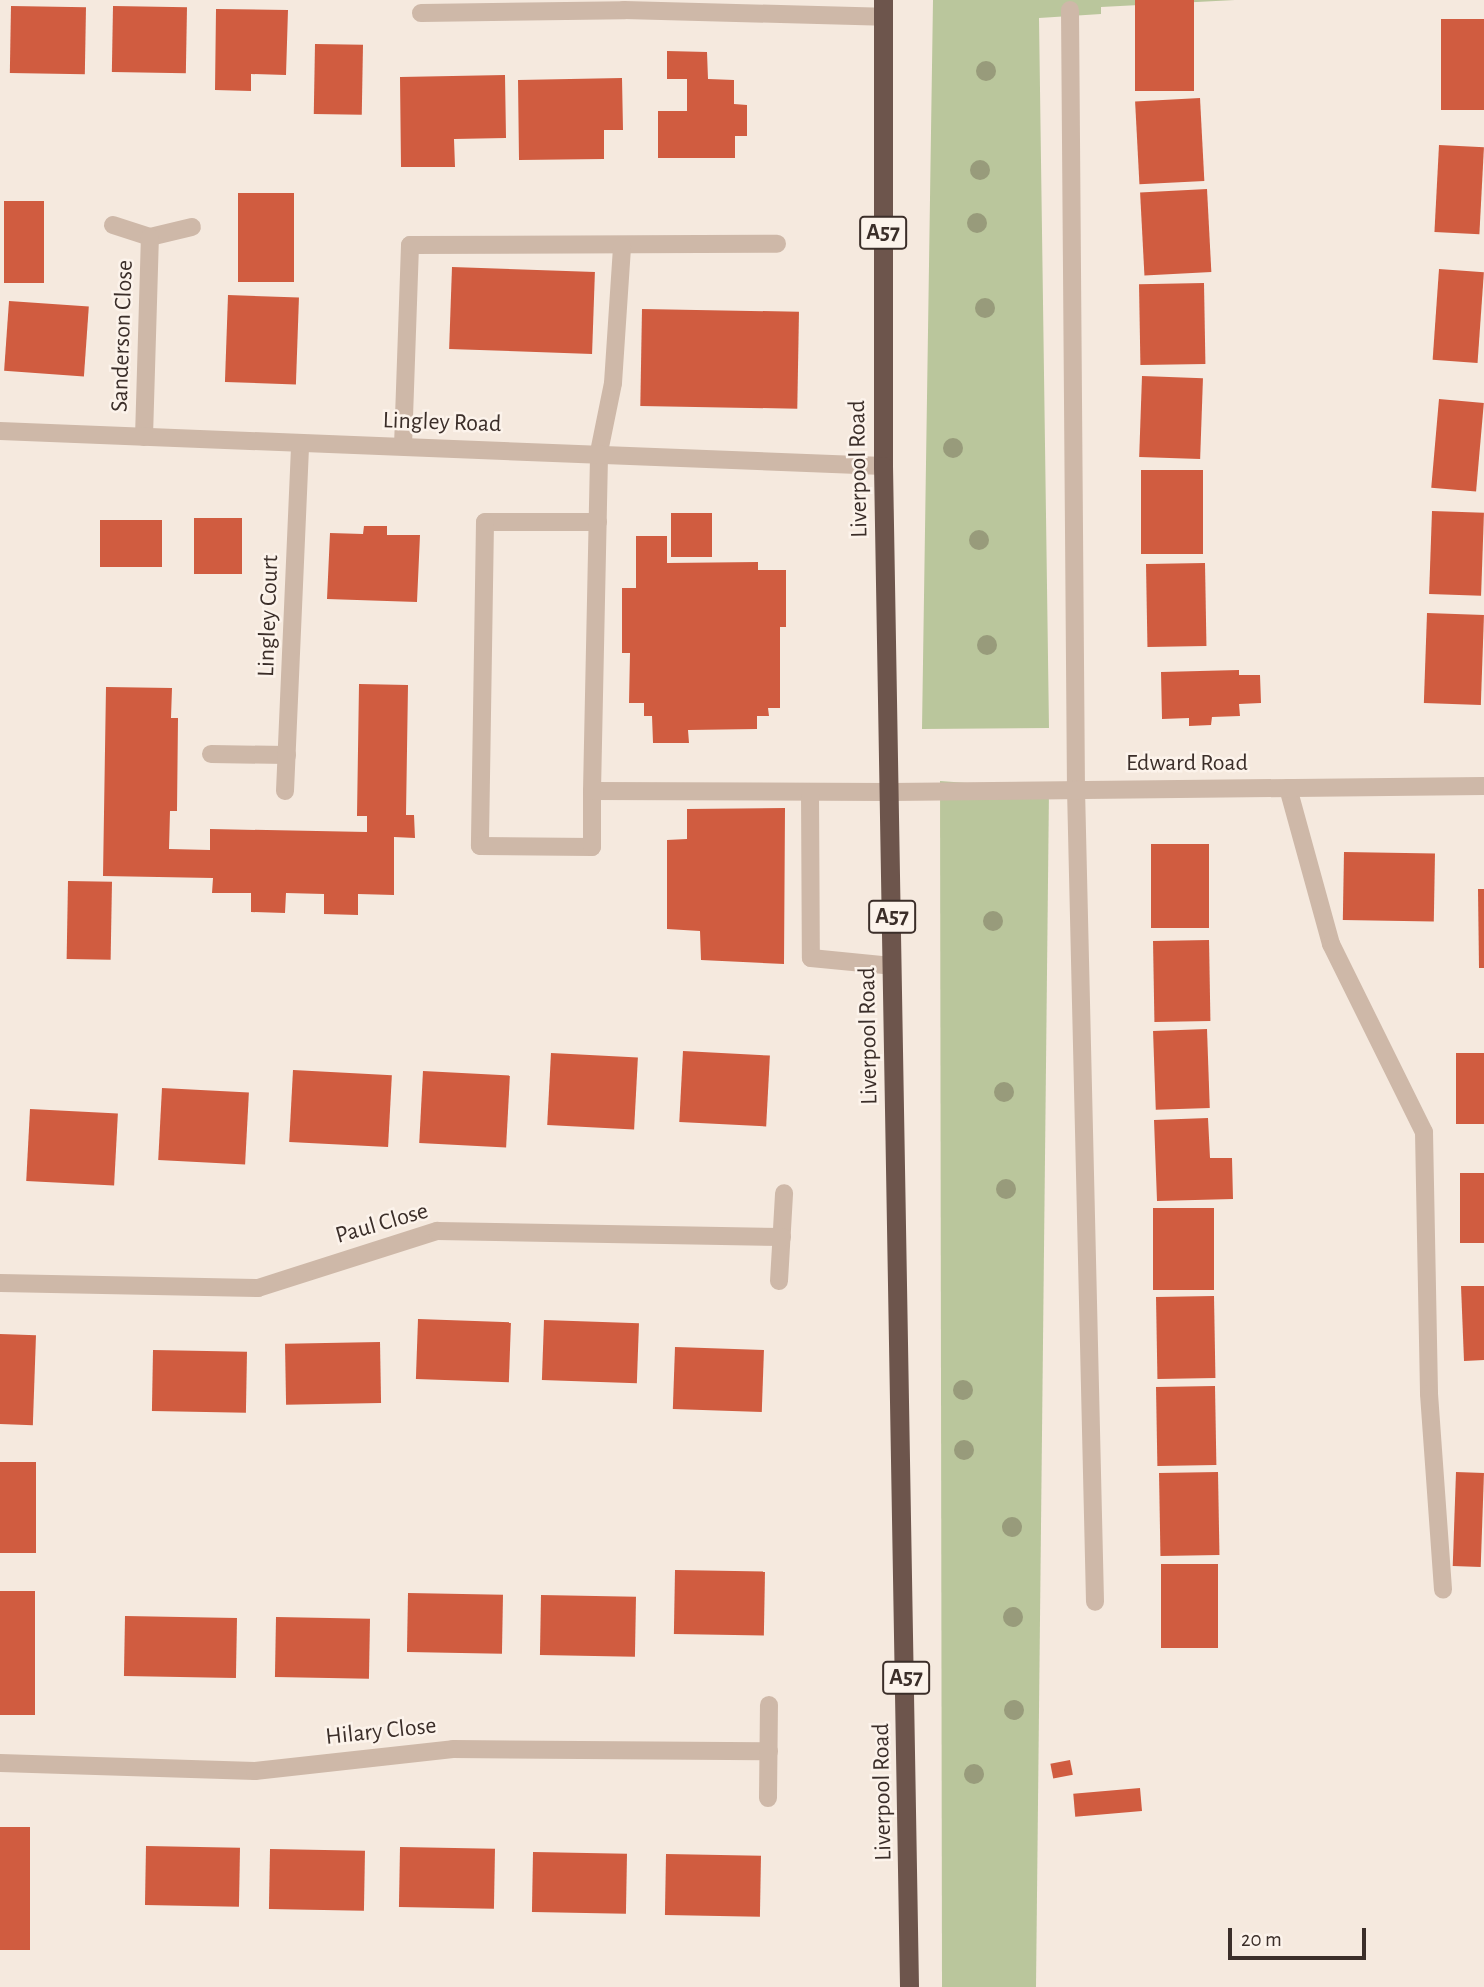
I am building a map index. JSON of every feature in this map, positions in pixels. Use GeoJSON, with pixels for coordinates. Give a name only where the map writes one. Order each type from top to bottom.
{"type":"FeatureCollection","features":[{"type":"Feature","properties":{"kind":"highway","name":"Liverpool Road"},"geometry":{"type":"LineString","coordinates":[[883,8],[883,466],[909,1987]]}},
{"type":"Feature","properties":{"kind":"street"},"geometry":{"type":"LineString","coordinates":[[421,13],[883,8]]}},
{"type":"Feature","properties":{"kind":"street"},"geometry":{"type":"LineString","coordinates":[[1070,10],[1076,789],[1096,1602]]}},
{"type":"Feature","properties":{"kind":"street","name":"Sanderson Close"},"geometry":{"type":"LineString","coordinates":[[113,225],[150,237],[192,227]]}},
{"type":"Feature","properties":{"kind":"street","name":"Sanderson Close"},"geometry":{"type":"LineString","coordinates":[[144,438],[150,237]]}},
{"type":"Feature","properties":{"kind":"street"},"geometry":{"type":"LineString","coordinates":[[403,446],[410,245],[777,244]]}},
{"type":"Feature","properties":{"kind":"street"},"geometry":{"type":"LineString","coordinates":[[598,522],[485,522],[480,846],[592,847],[600,452],[613,383],[622,246]]}},
{"type":"Feature","properties":{"kind":"street","name":"Lingley Road"},"geometry":{"type":"LineString","coordinates":[[0,431],[300,444],[600,452],[883,466]]}},
{"type":"Feature","properties":{"kind":"street","name":"Lingley Court"},"geometry":{"type":"LineString","coordinates":[[285,791],[300,444]]}},
{"type":"Feature","properties":{"kind":"street"},"geometry":{"type":"LineString","coordinates":[[211,754],[287,755]]}},
{"type":"Feature","properties":{"kind":"street","name":"Edward Road"},"geometry":{"type":"LineString","coordinates":[[592,791],[890,792],[1484,786]]}},
{"type":"Feature","properties":{"kind":"street"},"geometry":{"type":"LineString","coordinates":[[1288,788],[1331,944],[1424,1132],[1429,1394],[1443,1590]]}},
{"type":"Feature","properties":{"kind":"street"},"geometry":{"type":"LineString","coordinates":[[810,792],[811,958],[892,966]]}},
{"type":"Feature","properties":{"kind":"street"},"geometry":{"type":"LineString","coordinates":[[779,1281],[784,1193]]}},
{"type":"Feature","properties":{"kind":"street","name":"Paul Close"},"geometry":{"type":"LineString","coordinates":[[0,1283],[258,1288],[437,1231],[782,1237]]}},
{"type":"Feature","properties":{"kind":"street"},"geometry":{"type":"LineString","coordinates":[[768,1797],[769,1704]]}},
{"type":"Feature","properties":{"kind":"street","name":"Hilary Close"},"geometry":{"type":"LineString","coordinates":[[0,1763],[256,1771],[453,1749],[769,1751]]}},
{"type":"Feature","properties":{"kind":"green space"},"geometry":{"type":"Polygon","coordinates":[[[933,0],[1235,0],[1101,7],[1101,14],[1039,18],[1049,728],[922,729],[933,0]]]}},
{"type":"Feature","properties":{"kind":"green space"},"geometry":{"type":"Polygon","coordinates":[[[940,781],[1049,789],[1036,1987],[942,1987],[940,781]]]}},
{"type":"Feature","properties":{"kind":"building"},"geometry":{"type":"Polygon","coordinates":[[[1135,0],[1194,0],[1194,91],[1135,91],[1135,0]]]}},
{"type":"Feature","properties":{"kind":"building"},"geometry":{"type":"Polygon","coordinates":[[[11,6],[86,7],[85,74],[10,73],[11,6]]]}},
{"type":"Feature","properties":{"kind":"building"},"geometry":{"type":"Polygon","coordinates":[[[113,6],[187,7],[186,73],[112,72],[113,6]]]}},
{"type":"Feature","properties":{"kind":"building"},"geometry":{"type":"Polygon","coordinates":[[[216,9],[288,10],[286,75],[251,74],[251,91],[215,90],[216,9]]]}},
{"type":"Feature","properties":{"kind":"building"},"geometry":{"type":"Polygon","coordinates":[[[1441,19],[1484,19],[1484,110],[1441,110],[1441,19]]]}},
{"type":"Feature","properties":{"kind":"building"},"geometry":{"type":"Polygon","coordinates":[[[315,44],[363,45],[362,115],[314,114],[315,44]]]}},
{"type":"Feature","properties":{"kind":"building"},"geometry":{"type":"Polygon","coordinates":[[[667,51],[707,52],[708,79],[734,80],[734,104],[747,105],[747,136],[735,136],[735,158],[658,158],[658,111],[687,111],[687,79],[667,79],[667,51]]]}},
{"type":"Feature","properties":{"kind":"building"},"geometry":{"type":"Polygon","coordinates":[[[505,75],[506,138],[454,139],[455,167],[401,167],[400,77],[505,75]]]}},
{"type":"Feature","properties":{"kind":"building"},"geometry":{"type":"Polygon","coordinates":[[[622,78],[623,130],[604,130],[604,159],[519,160],[518,80],[622,78]]]}},
{"type":"Feature","properties":{"kind":"building"},"geometry":{"type":"Polygon","coordinates":[[[1200,98],[1204,181],[1139,184],[1135,101],[1200,98]]]}},
{"type":"Feature","properties":{"kind":"building"},"geometry":{"type":"Polygon","coordinates":[[[1439,145],[1484,147],[1479,234],[1434,232],[1439,145]]]}},
{"type":"Feature","properties":{"kind":"building"},"geometry":{"type":"Polygon","coordinates":[[[1207,189],[1211,272],[1144,275],[1140,193],[1207,189]]]}},
{"type":"Feature","properties":{"kind":"building"},"geometry":{"type":"Polygon","coordinates":[[[238,193],[294,193],[294,282],[238,282],[238,193]]]}},
{"type":"Feature","properties":{"kind":"building"},"geometry":{"type":"Polygon","coordinates":[[[4,201],[44,201],[44,283],[4,283],[4,201]]]}},
{"type":"Feature","properties":{"kind":"building"},"geometry":{"type":"Polygon","coordinates":[[[452,267],[595,272],[592,354],[449,349],[452,267]]]}},
{"type":"Feature","properties":{"kind":"building"},"geometry":{"type":"Polygon","coordinates":[[[1439,269],[1484,272],[1478,363],[1433,360],[1439,269]]]}},
{"type":"Feature","properties":{"kind":"building"},"geometry":{"type":"Polygon","coordinates":[[[1204,283],[1205,364],[1140,365],[1139,284],[1204,283]]]}},
{"type":"Feature","properties":{"kind":"building"},"geometry":{"type":"Polygon","coordinates":[[[228,295],[299,297],[296,384],[225,382],[228,295]]]}},
{"type":"Feature","properties":{"kind":"building"},"geometry":{"type":"Polygon","coordinates":[[[9,301],[89,307],[84,376],[4,371],[9,301]]]}},
{"type":"Feature","properties":{"kind":"building"},"geometry":{"type":"Polygon","coordinates":[[[642,309],[799,312],[797,409],[640,406],[642,309]]]}},
{"type":"Feature","properties":{"kind":"building"},"geometry":{"type":"Polygon","coordinates":[[[1142,376],[1203,378],[1200,459],[1139,457],[1142,376]]]}},
{"type":"Feature","properties":{"kind":"building"},"geometry":{"type":"Polygon","coordinates":[[[1439,399],[1484,403],[1476,492],[1431,488],[1439,399]]]}},
{"type":"Feature","properties":{"kind":"building"},"geometry":{"type":"Polygon","coordinates":[[[1141,470],[1203,470],[1203,554],[1141,554],[1141,470]]]}},
{"type":"Feature","properties":{"kind":"building"},"geometry":{"type":"Polygon","coordinates":[[[1432,511],[1484,513],[1481,596],[1429,594],[1432,511]]]}},
{"type":"Feature","properties":{"kind":"building"},"geometry":{"type":"Polygon","coordinates":[[[671,513],[712,513],[712,557],[671,557],[671,513]]]}},
{"type":"Feature","properties":{"kind":"building"},"geometry":{"type":"Polygon","coordinates":[[[194,518],[242,518],[242,574],[194,574],[194,518]]]}},
{"type":"Feature","properties":{"kind":"building"},"geometry":{"type":"Polygon","coordinates":[[[100,520],[162,520],[162,567],[100,567],[100,520]]]}},
{"type":"Feature","properties":{"kind":"building"},"geometry":{"type":"Polygon","coordinates":[[[364,526],[387,526],[387,535],[420,535],[417,602],[327,599],[330,533],[363,534],[364,526]]]}},
{"type":"Feature","properties":{"kind":"building"},"geometry":{"type":"Polygon","coordinates":[[[636,536],[667,536],[667,563],[758,562],[758,570],[786,570],[786,627],[780,627],[780,708],[768,708],[769,716],[757,716],[757,729],[688,730],[689,743],[653,743],[652,716],[644,716],[644,703],[629,703],[630,653],[622,653],[622,588],[636,588],[636,536]]]}},
{"type":"Feature","properties":{"kind":"building"},"geometry":{"type":"Polygon","coordinates":[[[1205,563],[1206,646],[1147,647],[1146,564],[1205,563]]]}},
{"type":"Feature","properties":{"kind":"building"},"geometry":{"type":"Polygon","coordinates":[[[1427,613],[1484,615],[1481,705],[1424,703],[1427,613]]]}},
{"type":"Feature","properties":{"kind":"building"},"geometry":{"type":"Polygon","coordinates":[[[1239,670],[1239,675],[1260,675],[1261,703],[1239,704],[1240,716],[1212,717],[1211,725],[1189,726],[1189,718],[1162,719],[1161,672],[1239,670]]]}},
{"type":"Feature","properties":{"kind":"building"},"geometry":{"type":"Polygon","coordinates":[[[359,684],[408,685],[406,815],[414,815],[415,838],[394,837],[394,895],[358,894],[358,915],[324,914],[324,894],[286,893],[285,913],[251,912],[251,893],[212,893],[213,878],[103,876],[106,687],[172,688],[171,718],[178,718],[177,811],[170,811],[169,849],[210,850],[210,829],[367,832],[367,816],[357,816],[359,684]]]}},
{"type":"Feature","properties":{"kind":"building"},"geometry":{"type":"Polygon","coordinates":[[[785,808],[784,964],[701,960],[700,931],[667,929],[667,840],[687,839],[687,809],[785,808]]]}},
{"type":"Feature","properties":{"kind":"building"},"geometry":{"type":"Polygon","coordinates":[[[1151,844],[1209,844],[1209,928],[1151,928],[1151,844]]]}},
{"type":"Feature","properties":{"kind":"building"},"geometry":{"type":"Polygon","coordinates":[[[1344,852],[1435,854],[1434,922],[1343,920],[1344,852]]]}},
{"type":"Feature","properties":{"kind":"building"},"geometry":{"type":"Polygon","coordinates":[[[68,881],[112,882],[111,960],[67,959],[68,881]]]}},
{"type":"Feature","properties":{"kind":"building"},"geometry":{"type":"Polygon","coordinates":[[[1478,889],[1484,889],[1484,968],[1479,968],[1478,889]]]}},
{"type":"Feature","properties":{"kind":"building"},"geometry":{"type":"Polygon","coordinates":[[[1209,940],[1210,1021],[1154,1022],[1153,941],[1209,940]]]}},
{"type":"Feature","properties":{"kind":"building"},"geometry":{"type":"Polygon","coordinates":[[[1207,1029],[1210,1108],[1156,1110],[1153,1031],[1207,1029]]]}},
{"type":"Feature","properties":{"kind":"building"},"geometry":{"type":"Polygon","coordinates":[[[683,1051],[770,1056],[766,1126],[679,1122],[683,1051]]]}},
{"type":"Feature","properties":{"kind":"building"},"geometry":{"type":"Polygon","coordinates":[[[551,1053],[638,1058],[634,1129],[547,1125],[551,1053]]]}},
{"type":"Feature","properties":{"kind":"building"},"geometry":{"type":"Polygon","coordinates":[[[1456,1053],[1484,1053],[1484,1124],[1456,1124],[1456,1053]]]}},
{"type":"Feature","properties":{"kind":"building"},"geometry":{"type":"Polygon","coordinates":[[[293,1070],[392,1075],[388,1147],[289,1142],[293,1070]]]}},
{"type":"Feature","properties":{"kind":"building"},"geometry":{"type":"Polygon","coordinates":[[[423,1071],[510,1076],[506,1147],[419,1143],[423,1071]]]}},
{"type":"Feature","properties":{"kind":"building"},"geometry":{"type":"Polygon","coordinates":[[[162,1088],[249,1093],[245,1164],[158,1160],[162,1088]]]}},
{"type":"Feature","properties":{"kind":"building"},"geometry":{"type":"Polygon","coordinates":[[[30,1109],[118,1114],[114,1186],[26,1181],[30,1109]]]}},
{"type":"Feature","properties":{"kind":"building"},"geometry":{"type":"Polygon","coordinates":[[[1208,1118],[1210,1158],[1232,1158],[1233,1199],[1157,1201],[1154,1120],[1208,1118]]]}},
{"type":"Feature","properties":{"kind":"building"},"geometry":{"type":"Polygon","coordinates":[[[1460,1173],[1484,1173],[1484,1243],[1460,1243],[1460,1173]]]}},
{"type":"Feature","properties":{"kind":"building"},"geometry":{"type":"Polygon","coordinates":[[[1153,1208],[1214,1208],[1214,1290],[1153,1290],[1153,1208]]]}},
{"type":"Feature","properties":{"kind":"building"},"geometry":{"type":"Polygon","coordinates":[[[1461,1286],[1484,1286],[1484,1360],[1464,1361],[1461,1286]]]}},
{"type":"Feature","properties":{"kind":"building"},"geometry":{"type":"Polygon","coordinates":[[[1214,1296],[1215,1378],[1157,1379],[1156,1297],[1214,1296]]]}},
{"type":"Feature","properties":{"kind":"building"},"geometry":{"type":"Polygon","coordinates":[[[418,1319],[511,1322],[509,1382],[416,1379],[418,1319]]]}},
{"type":"Feature","properties":{"kind":"building"},"geometry":{"type":"Polygon","coordinates":[[[544,1320],[639,1323],[637,1383],[542,1380],[544,1320]]]}},
{"type":"Feature","properties":{"kind":"building"},"geometry":{"type":"Polygon","coordinates":[[[0,1334],[36,1335],[33,1425],[0,1424],[0,1334]]]}},
{"type":"Feature","properties":{"kind":"building"},"geometry":{"type":"Polygon","coordinates":[[[380,1342],[381,1403],[286,1405],[285,1344],[380,1342]]]}},
{"type":"Feature","properties":{"kind":"building"},"geometry":{"type":"Polygon","coordinates":[[[675,1347],[764,1350],[762,1412],[673,1409],[675,1347]]]}},
{"type":"Feature","properties":{"kind":"building"},"geometry":{"type":"Polygon","coordinates":[[[153,1350],[247,1352],[246,1413],[152,1411],[153,1350]]]}},
{"type":"Feature","properties":{"kind":"building"},"geometry":{"type":"Polygon","coordinates":[[[1215,1386],[1216,1465],[1157,1466],[1156,1387],[1215,1386]]]}},
{"type":"Feature","properties":{"kind":"building"},"geometry":{"type":"Polygon","coordinates":[[[0,1462],[36,1462],[36,1553],[0,1553],[0,1462]]]}},
{"type":"Feature","properties":{"kind":"building"},"geometry":{"type":"Polygon","coordinates":[[[1218,1472],[1219,1555],[1160,1556],[1159,1473],[1218,1472]]]}},
{"type":"Feature","properties":{"kind":"building"},"geometry":{"type":"Polygon","coordinates":[[[1456,1472],[1484,1473],[1481,1567],[1453,1566],[1456,1472]]]}},
{"type":"Feature","properties":{"kind":"building"},"geometry":{"type":"Polygon","coordinates":[[[1161,1564],[1218,1564],[1218,1648],[1161,1648],[1161,1564]]]}},
{"type":"Feature","properties":{"kind":"building"},"geometry":{"type":"Polygon","coordinates":[[[675,1570],[765,1572],[764,1636],[674,1634],[675,1570]]]}},
{"type":"Feature","properties":{"kind":"building"},"geometry":{"type":"Polygon","coordinates":[[[0,1591],[35,1591],[35,1715],[0,1715],[0,1591]]]}},
{"type":"Feature","properties":{"kind":"building"},"geometry":{"type":"Polygon","coordinates":[[[408,1593],[503,1595],[502,1654],[407,1652],[408,1593]]]}},
{"type":"Feature","properties":{"kind":"building"},"geometry":{"type":"Polygon","coordinates":[[[541,1595],[636,1597],[635,1657],[540,1655],[541,1595]]]}},
{"type":"Feature","properties":{"kind":"building"},"geometry":{"type":"Polygon","coordinates":[[[125,1616],[237,1618],[236,1678],[124,1676],[125,1616]]]}},
{"type":"Feature","properties":{"kind":"building"},"geometry":{"type":"Polygon","coordinates":[[[276,1617],[370,1619],[369,1679],[275,1677],[276,1617]]]}},
{"type":"Feature","properties":{"kind":"building"},"geometry":{"type":"Polygon","coordinates":[[[1070,1760],[1073,1775],[1053,1779],[1050,1764],[1070,1760]]]}},
{"type":"Feature","properties":{"kind":"building"},"geometry":{"type":"Polygon","coordinates":[[[1140,1788],[1142,1811],[1075,1817],[1073,1794],[1140,1788]]]}},
{"type":"Feature","properties":{"kind":"building"},"geometry":{"type":"Polygon","coordinates":[[[0,1827],[30,1827],[30,1950],[0,1950],[0,1827]]]}},
{"type":"Feature","properties":{"kind":"building"},"geometry":{"type":"Polygon","coordinates":[[[146,1846],[240,1848],[239,1907],[145,1905],[146,1846]]]}},
{"type":"Feature","properties":{"kind":"building"},"geometry":{"type":"Polygon","coordinates":[[[400,1847],[495,1849],[494,1909],[399,1907],[400,1847]]]}},
{"type":"Feature","properties":{"kind":"building"},"geometry":{"type":"Polygon","coordinates":[[[270,1849],[365,1851],[364,1911],[269,1909],[270,1849]]]}},
{"type":"Feature","properties":{"kind":"building"},"geometry":{"type":"Polygon","coordinates":[[[533,1852],[627,1854],[626,1914],[532,1912],[533,1852]]]}},
{"type":"Feature","properties":{"kind":"building"},"geometry":{"type":"Polygon","coordinates":[[[666,1854],[761,1856],[760,1917],[665,1915],[666,1854]]]}}]}
